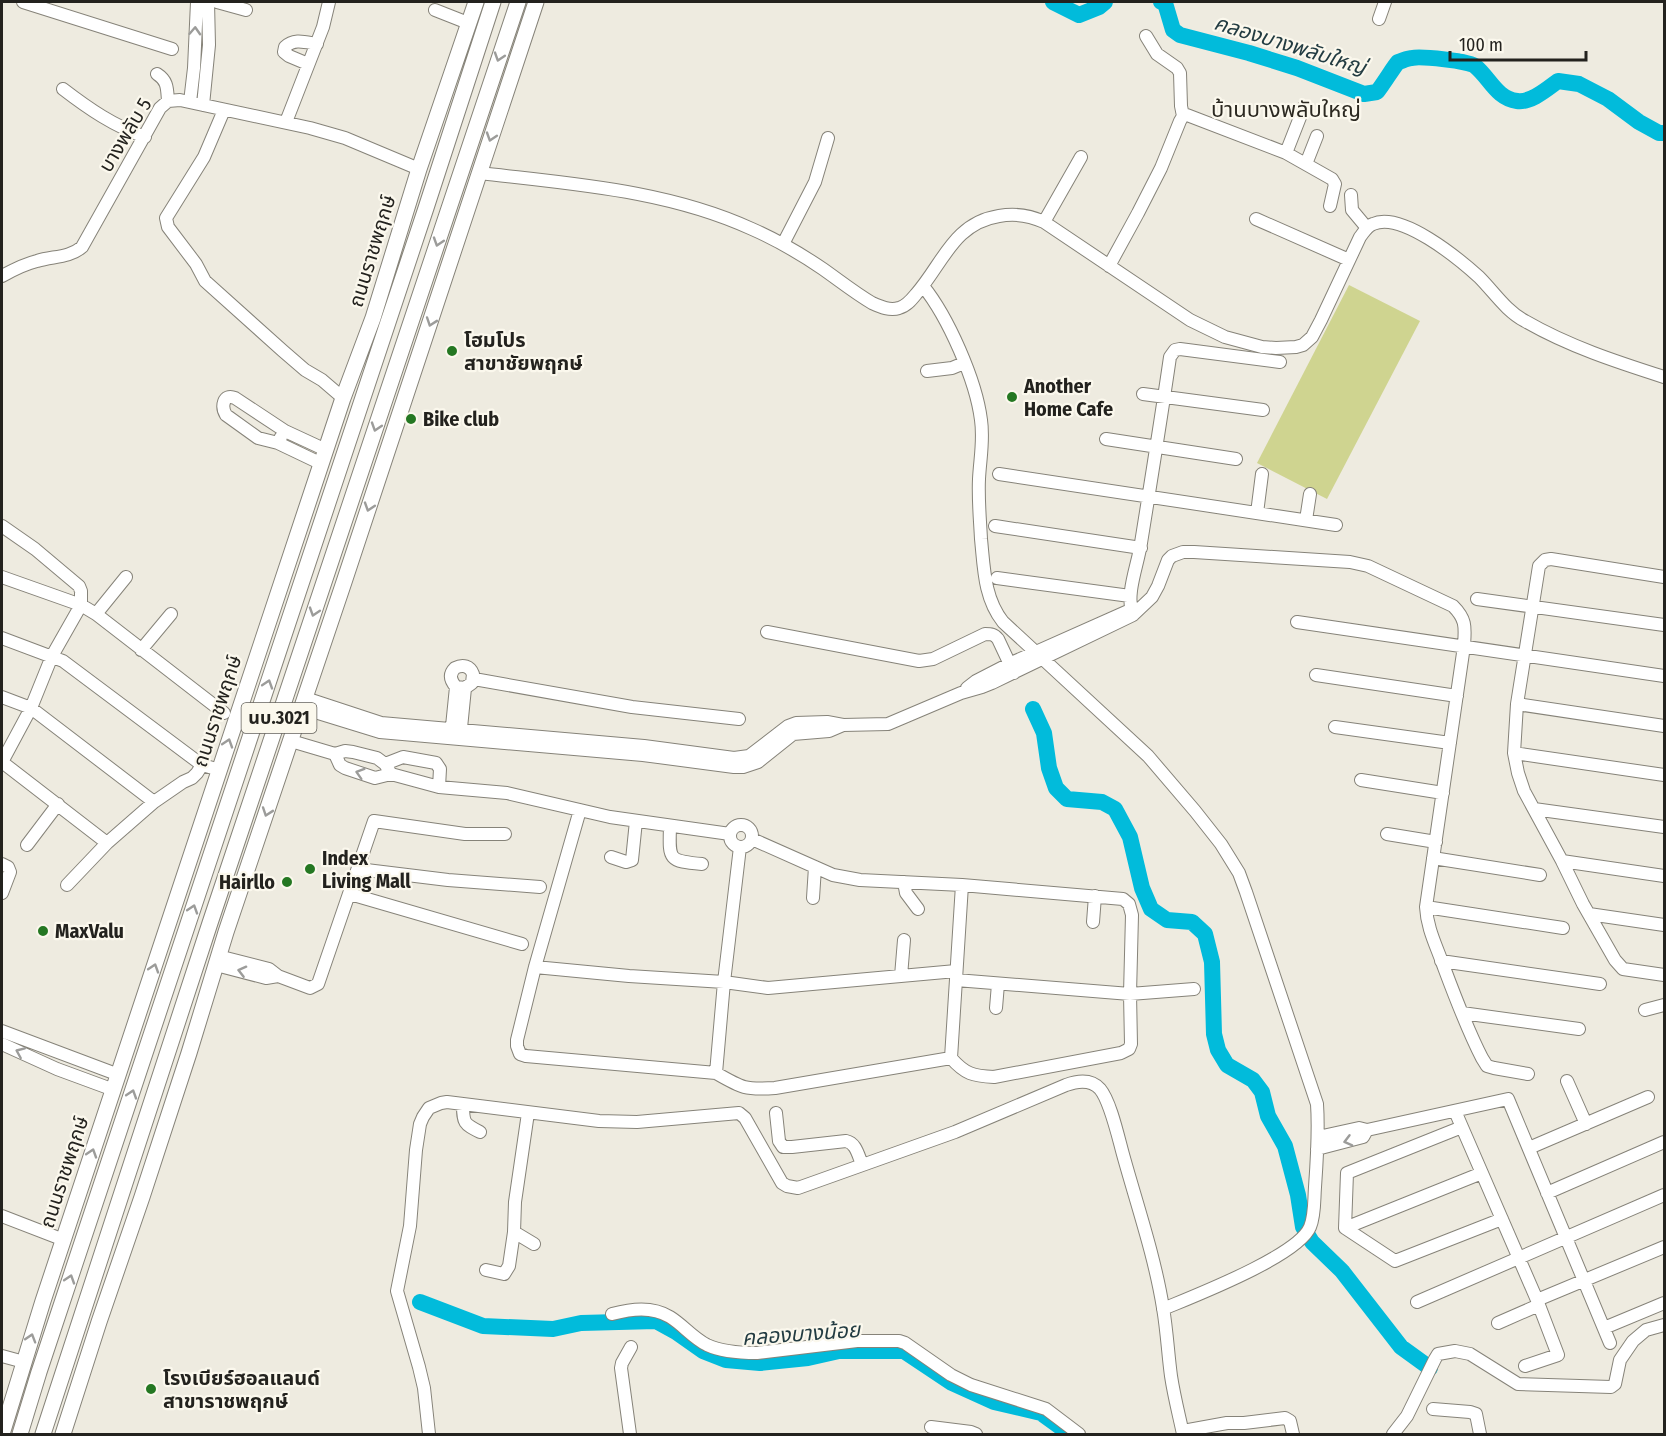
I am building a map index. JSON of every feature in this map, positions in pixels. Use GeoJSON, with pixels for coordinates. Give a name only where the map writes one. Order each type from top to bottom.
{"type":"FeatureCollection","features":[{"type":"Feature","properties":{"kind":"main road","name":"ถนนราชพฤกษ์"},"geometry":{"type":"LineString","coordinates":[[2,1434],[114,1090],[115,1074],[373,318],[419,170],[476,2]]}},
{"type":"Feature","properties":{"kind":"main road","name":"ถนนราชพฤกษ์"},"geometry":{"type":"LineString","coordinates":[[20,1434],[493,2]]}},
{"type":"Feature","properties":{"kind":"main road","name":"นบ.3021"},"geometry":{"type":"LineString","coordinates":[[43,1434],[518,2]]}},
{"type":"Feature","properties":{"kind":"main road","name":"นบ.3021"},"geometry":{"type":"LineString","coordinates":[[63,1434],[194,1039],[218,957],[536,2]]}},
{"type":"Feature","properties":{"kind":"main road"},"geometry":{"type":"LineString","coordinates":[[373,318],[386,292],[411,226],[426,208]]}},
{"type":"Feature","properties":{"kind":"main road"},"geometry":{"type":"LineString","coordinates":[[168,1052],[183,1030],[218,957]]}},
{"type":"Feature","properties":{"kind":"street"},"geometry":{"type":"LineString","coordinates":[[23,2],[48,5],[172,49]]}},
{"type":"Feature","properties":{"kind":"street"},"geometry":{"type":"LineString","coordinates":[[197,2],[203,105]]}},
{"type":"Feature","properties":{"kind":"street"},"geometry":{"type":"LineString","coordinates":[[190,102],[201,57],[209,45],[208,2]]}},
{"type":"Feature","properties":{"kind":"street"},"geometry":{"type":"LineString","coordinates":[[217,2],[246,10]]}},
{"type":"Feature","properties":{"kind":"street"},"geometry":{"type":"LineString","coordinates":[[286,122],[323,27],[329,2]]}},
{"type":"Feature","properties":{"kind":"street"},"geometry":{"type":"LineString","coordinates":[[1378,19],[1385,2]]}},
{"type":"Feature","properties":{"kind":"street"},"geometry":{"type":"LineString","coordinates":[[435,10],[468,23]]}},
{"type":"Feature","properties":{"kind":"street"},"geometry":{"type":"LineString","coordinates":[[1109,266],[1161,168],[1183,116],[1180,73],[1177,68],[1157,54],[1146,36]]}},
{"type":"Feature","properties":{"kind":"street"},"geometry":{"type":"LineString","coordinates":[[308,64],[289,56],[284,52],[285,47],[290,42],[297,41],[316,44]]}},
{"type":"Feature","properties":{"kind":"street"},"geometry":{"type":"LineString","coordinates":[[157,74],[167,83],[168,101]]}},
{"type":"Feature","properties":{"kind":"street"},"geometry":{"type":"LineString","coordinates":[[63,89],[101,116],[128,131],[145,137]]}},
{"type":"Feature","properties":{"kind":"street","name":"บางพลับ 5"},"geometry":{"type":"LineString","coordinates":[[2,276],[28,263],[68,255],[82,247],[160,108],[168,101],[190,102],[286,122],[345,138],[419,170]]}},
{"type":"Feature","properties":{"kind":"street"},"geometry":{"type":"LineString","coordinates":[[1286,153],[1304,107]]}},
{"type":"Feature","properties":{"kind":"street"},"geometry":{"type":"LineString","coordinates":[[224,110],[204,157],[166,218],[168,227],[200,270],[211,275],[268,334],[311,366],[322,380],[344,398]]}},
{"type":"Feature","properties":{"kind":"street"},"geometry":{"type":"LineString","coordinates":[[1183,116],[1192,116],[1286,153],[1306,164],[1334,182],[1330,206]]}},
{"type":"Feature","properties":{"kind":"street"},"geometry":{"type":"LineString","coordinates":[[1306,164],[1317,136]]}},
{"type":"Feature","properties":{"kind":"street"},"geometry":{"type":"LineString","coordinates":[[783,244],[815,182],[828,138]]}},
{"type":"Feature","properties":{"kind":"street"},"geometry":{"type":"LineString","coordinates":[[1044,222],[1082,157]]}},
{"type":"Feature","properties":{"kind":"street"},"geometry":{"type":"LineString","coordinates":[[480,172],[648,195],[695,206],[753,229],[783,244],[861,296],[883,308],[892,309],[903,306],[923,286],[954,241],[974,224],[991,217],[1014,214],[1032,216],[1172,309],[1209,330],[1262,347],[1286,348],[1303,345],[1312,337],[1360,237],[1374,223],[1387,221],[1412,229],[1437,244],[1478,277],[1510,311],[1522,320],[1556,337],[1620,363],[1665,377]]}},
{"type":"Feature","properties":{"kind":"street"},"geometry":{"type":"LineString","coordinates":[[1350,195],[1352,210],[1367,228]]}},
{"type":"Feature","properties":{"kind":"street"},"geometry":{"type":"LineString","coordinates":[[1256,219],[1349,260]]}},
{"type":"Feature","properties":{"kind":"street"},"geometry":{"type":"LineString","coordinates":[[923,286],[940,310],[964,363],[981,418],[979,507],[984,572],[992,606],[999,617],[1137,746],[1160,770],[1221,844],[1239,873],[1255,916],[1317,1104],[1318,1143],[1314,1209],[1310,1229],[1280,1255],[1163,1309]]}},
{"type":"Feature","properties":{"kind":"street"},"geometry":{"type":"LineString","coordinates":[[1134,607],[1170,357],[1180,349],[1280,362]]}},
{"type":"Feature","properties":{"kind":"street"},"geometry":{"type":"LineString","coordinates":[[927,371],[952,368],[964,363]]}},
{"type":"Feature","properties":{"kind":"street"},"geometry":{"type":"LineString","coordinates":[[1143,394],[1263,410]]}},
{"type":"Feature","properties":{"kind":"street"},"geometry":{"type":"LineString","coordinates":[[232,396],[324,457],[267,441],[252,434],[226,415],[223,404],[227,398],[232,396]]}},
{"type":"Feature","properties":{"kind":"street"},"geometry":{"type":"LineString","coordinates":[[278,443],[285,431]]}},
{"type":"Feature","properties":{"kind":"street"},"geometry":{"type":"LineString","coordinates":[[1106,439],[1236,459]]}},
{"type":"Feature","properties":{"kind":"street"},"geometry":{"type":"LineString","coordinates":[[999,474],[1336,525]]}},
{"type":"Feature","properties":{"kind":"street"},"geometry":{"type":"LineString","coordinates":[[1257,513],[1262,474]]}},
{"type":"Feature","properties":{"kind":"street"},"geometry":{"type":"LineString","coordinates":[[1306,520],[1310,494]]}},
{"type":"Feature","properties":{"kind":"street"},"geometry":{"type":"LineString","coordinates":[[2,526],[35,549],[79,586],[81,591],[81,605],[52,656],[31,708],[2,762],[107,843]]}},
{"type":"Feature","properties":{"kind":"street"},"geometry":{"type":"LineString","coordinates":[[995,526],[1141,548]]}},
{"type":"Feature","properties":{"kind":"street"},"geometry":{"type":"LineString","coordinates":[[304,703],[380,727],[734,759],[768,748],[788,726],[796,723],[888,724],[961,693],[976,681],[1044,658],[1152,597],[1168,560],[1183,552],[1350,562],[1368,566],[1440,599],[1453,606],[1461,614],[1465,627],[1464,646],[1426,907],[1429,930],[1476,1047],[1487,1066],[1528,1074]]}},
{"type":"Feature","properties":{"kind":"street"},"geometry":{"type":"LineString","coordinates":[[1665,577],[1551,559],[1545,560],[1539,566],[1517,704],[1514,753],[1524,791],[1589,914],[1619,965],[1623,969],[1632,971],[1665,975]]}},
{"type":"Feature","properties":{"kind":"street"},"geometry":{"type":"LineString","coordinates":[[2,577],[81,605],[96,614],[224,713]]}},
{"type":"Feature","properties":{"kind":"street"},"geometry":{"type":"LineString","coordinates":[[96,614],[126,577]]}},
{"type":"Feature","properties":{"kind":"street"},"geometry":{"type":"LineString","coordinates":[[997,578],[1134,607]]}},
{"type":"Feature","properties":{"kind":"street"},"geometry":{"type":"LineString","coordinates":[[1478,599],[1665,626]]}},
{"type":"Feature","properties":{"kind":"street"},"geometry":{"type":"LineString","coordinates":[[141,650],[171,614]]}},
{"type":"Feature","properties":{"kind":"street"},"geometry":{"type":"LineString","coordinates":[[1297,622],[1665,676]]}},
{"type":"Feature","properties":{"kind":"street"},"geometry":{"type":"LineString","coordinates":[[767,632],[920,661],[933,658],[985,634],[990,634],[998,639],[1012,668]]}},
{"type":"Feature","properties":{"kind":"street"},"geometry":{"type":"LineString","coordinates":[[2,638],[63,661],[201,766],[220,770]]}},
{"type":"Feature","properties":{"kind":"street"},"geometry":{"type":"LineString","coordinates":[[1316,675],[1457,696]]}},
{"type":"Feature","properties":{"kind":"street"},"geometry":{"type":"LineString","coordinates":[[455,734],[465,684],[739,719]]}},
{"type":"Feature","properties":{"kind":"street"},"geometry":{"type":"LineString","coordinates":[[2,697],[31,708],[154,802]]}},
{"type":"Feature","properties":{"kind":"street"},"geometry":{"type":"LineString","coordinates":[[1517,704],[1665,726]]}},
{"type":"Feature","properties":{"kind":"street"},"geometry":{"type":"LineString","coordinates":[[1335,727],[1450,743]]}},
{"type":"Feature","properties":{"kind":"street"},"geometry":{"type":"LineString","coordinates":[[291,741],[335,754],[345,751],[376,758],[388,769],[439,787],[507,793],[636,821],[730,834]]}},
{"type":"Feature","properties":{"kind":"street"},"geometry":{"type":"LineString","coordinates":[[1514,753],[1665,776]]}},
{"type":"Feature","properties":{"kind":"street"},"geometry":{"type":"LineString","coordinates":[[335,754],[340,765],[375,778],[404,757],[436,764],[440,769],[439,787]]}},
{"type":"Feature","properties":{"kind":"street"},"geometry":{"type":"LineString","coordinates":[[67,885],[107,843],[154,802],[197,774],[201,766]]}},
{"type":"Feature","properties":{"kind":"street"},"geometry":{"type":"LineString","coordinates":[[1361,780],[1443,793]]}},
{"type":"Feature","properties":{"kind":"street"},"geometry":{"type":"LineString","coordinates":[[27,845],[58,804]]}},
{"type":"Feature","properties":{"kind":"street"},"geometry":{"type":"LineString","coordinates":[[1534,809],[1665,827]]}},
{"type":"Feature","properties":{"kind":"street"},"geometry":{"type":"LineString","coordinates":[[580,810],[517,1040],[520,1054],[716,1073],[745,1088],[755,1090],[951,1058]]}},
{"type":"Feature","properties":{"kind":"street"},"geometry":{"type":"LineString","coordinates":[[218,957],[269,969],[278,976],[310,988],[318,984],[374,821],[465,834],[505,834]]}},
{"type":"Feature","properties":{"kind":"street"},"geometry":{"type":"LineString","coordinates":[[611,857],[626,862],[632,860],[636,821]]}},
{"type":"Feature","properties":{"kind":"street"},"geometry":{"type":"LineString","coordinates":[[744,825],[750,828],[752,839],[747,845],[740,847],[732,841],[730,834],[734,828],[744,825]]}},
{"type":"Feature","properties":{"kind":"street"},"geometry":{"type":"LineString","coordinates":[[670,826],[669,848],[674,859],[702,864]]}},
{"type":"Feature","properties":{"kind":"street"},"geometry":{"type":"LineString","coordinates":[[1387,834],[1436,842]]}},
{"type":"Feature","properties":{"kind":"street"},"geometry":{"type":"LineString","coordinates":[[752,839],[846,878],[963,885],[1123,899],[1131,909],[1131,1044],[1129,1049],[1121,1053],[994,1077],[975,1076],[959,1068],[951,1058],[963,885]]}},
{"type":"Feature","properties":{"kind":"street"},"geometry":{"type":"LineString","coordinates":[[716,1073],[740,847]]}},
{"type":"Feature","properties":{"kind":"street"},"geometry":{"type":"LineString","coordinates":[[1433,858],[1540,875]]}},
{"type":"Feature","properties":{"kind":"street"},"geometry":{"type":"LineString","coordinates":[[1562,861],[1665,876]]}},
{"type":"Feature","properties":{"kind":"street"},"geometry":{"type":"LineString","coordinates":[[2,864],[8,867],[10,872],[2,893]]}},
{"type":"Feature","properties":{"kind":"street"},"geometry":{"type":"LineString","coordinates":[[813,898],[815,867]]}},
{"type":"Feature","properties":{"kind":"street"},"geometry":{"type":"LineString","coordinates":[[358,869],[448,880],[540,887]]}},
{"type":"Feature","properties":{"kind":"street"},"geometry":{"type":"LineString","coordinates":[[904,882],[906,893],[918,909]]}},
{"type":"Feature","properties":{"kind":"street"},"geometry":{"type":"LineString","coordinates":[[350,894],[522,944]]}},
{"type":"Feature","properties":{"kind":"street"},"geometry":{"type":"LineString","coordinates":[[1093,922],[1095,896]]}},
{"type":"Feature","properties":{"kind":"street"},"geometry":{"type":"LineString","coordinates":[[1426,907],[1563,928]]}},
{"type":"Feature","properties":{"kind":"street"},"geometry":{"type":"LineString","coordinates":[[1589,914],[1665,925]]}},
{"type":"Feature","properties":{"kind":"street"},"geometry":{"type":"LineString","coordinates":[[901,976],[904,940]]}},
{"type":"Feature","properties":{"kind":"street"},"geometry":{"type":"LineString","coordinates":[[1441,961],[1600,984]]}},
{"type":"Feature","properties":{"kind":"street"},"geometry":{"type":"LineString","coordinates":[[535,968],[724,982],[768,988],[901,976],[956,976],[998,984],[1130,994],[1194,989]]}},
{"type":"Feature","properties":{"kind":"street"},"geometry":{"type":"LineString","coordinates":[[996,1008],[998,984]]}},
{"type":"Feature","properties":{"kind":"street"},"geometry":{"type":"LineString","coordinates":[[1645,1010],[1665,1005]]}},
{"type":"Feature","properties":{"kind":"street"},"geometry":{"type":"LineString","coordinates":[[1462,1013],[1579,1029]]}},
{"type":"Feature","properties":{"kind":"street"},"geometry":{"type":"LineString","coordinates":[[2,1030],[115,1074]]}},
{"type":"Feature","properties":{"kind":"street"},"geometry":{"type":"LineString","coordinates":[[2,1044],[114,1090]]}},
{"type":"Feature","properties":{"kind":"street"},"geometry":{"type":"LineString","coordinates":[[46,1064],[53,1050]]}},
{"type":"Feature","properties":{"kind":"street"},"geometry":{"type":"LineString","coordinates":[[1566,1081],[1586,1124]]}},
{"type":"Feature","properties":{"kind":"street"},"geometry":{"type":"LineString","coordinates":[[429,1434],[424,1388],[398,1299],[410,1226],[416,1150],[423,1117],[429,1108],[441,1103],[599,1121],[637,1122],[739,1113],[745,1118],[782,1183],[792,1188],[803,1187],[955,1132],[1066,1085],[1081,1082],[1093,1084],[1102,1094],[1109,1110],[1156,1274],[1163,1309],[1175,1403],[1183,1433],[1227,1423],[1285,1418],[1290,1421],[1293,1434]]}},
{"type":"Feature","properties":{"kind":"street"},"geometry":{"type":"LineString","coordinates":[[1528,1148],[1648,1097]]}},
{"type":"Feature","properties":{"kind":"street"},"geometry":{"type":"LineString","coordinates":[[1318,1143],[1359,1128],[1367,1131],[1508,1099],[1610,1343]]}},
{"type":"Feature","properties":{"kind":"street"},"geometry":{"type":"LineString","coordinates":[[463,1105],[465,1123],[480,1132]]}},
{"type":"Feature","properties":{"kind":"street"},"geometry":{"type":"LineString","coordinates":[[1455,1111],[1558,1355],[1525,1366]]}},
{"type":"Feature","properties":{"kind":"street"},"geometry":{"type":"LineString","coordinates":[[486,1270],[499,1274],[507,1271],[514,1232],[515,1202],[528,1113]]}},
{"type":"Feature","properties":{"kind":"street"},"geometry":{"type":"LineString","coordinates":[[776,1113],[779,1141],[783,1147],[851,1142],[862,1164]]}},
{"type":"Feature","properties":{"kind":"street"},"geometry":{"type":"LineString","coordinates":[[1345,1228],[1347,1173],[1462,1127]]}},
{"type":"Feature","properties":{"kind":"street"},"geometry":{"type":"LineString","coordinates":[[1547,1193],[1665,1142]]}},
{"type":"Feature","properties":{"kind":"street"},"geometry":{"type":"LineString","coordinates":[[1345,1228],[1482,1173]]}},
{"type":"Feature","properties":{"kind":"street"},"geometry":{"type":"LineString","coordinates":[[1417,1302],[1665,1195]]}},
{"type":"Feature","properties":{"kind":"street"},"geometry":{"type":"LineString","coordinates":[[2,1216],[64,1240]]}},
{"type":"Feature","properties":{"kind":"street"},"geometry":{"type":"LineString","coordinates":[[1345,1228],[1395,1261],[1502,1219]]}},
{"type":"Feature","properties":{"kind":"street"},"geometry":{"type":"LineString","coordinates":[[514,1232],[534,1244]]}},
{"type":"Feature","properties":{"kind":"street"},"geometry":{"type":"LineString","coordinates":[[1498,1323],[1584,1281],[1665,1247]]}},
{"type":"Feature","properties":{"kind":"street"},"geometry":{"type":"LineString","coordinates":[[1604,1328],[1665,1303]]}},
{"type":"Feature","properties":{"kind":"street"},"geometry":{"type":"LineString","coordinates":[[612,1314],[642,1309],[660,1313],[670,1317],[696,1338],[709,1345],[749,1353],[857,1341],[899,1341],[951,1375],[971,1385],[1046,1409],[1079,1434]]}},
{"type":"Feature","properties":{"kind":"street"},"geometry":{"type":"LineString","coordinates":[[1393,1434],[1407,1416],[1438,1354],[1455,1351],[1470,1354],[1518,1384],[1611,1387],[1614,1385],[1623,1353],[1633,1341],[1646,1330],[1665,1325]]}},
{"type":"Feature","properties":{"kind":"street"},"geometry":{"type":"LineString","coordinates":[[630,1434],[621,1368],[631,1347]]}},
{"type":"Feature","properties":{"kind":"street"},"geometry":{"type":"LineString","coordinates":[[2,1356],[24,1362]]}},
{"type":"Feature","properties":{"kind":"street"},"geometry":{"type":"LineString","coordinates":[[1433,1409],[1473,1412],[1478,1416],[1480,1434]]}},
{"type":"Feature","properties":{"kind":"street"},"geometry":{"type":"LineString","coordinates":[[931,1427],[976,1434]]}},
{"type":"Feature","properties":{"kind":"green space"},"geometry":{"type":"Polygon","coordinates":[[[1349,285],[1420,321],[1327,499],[1257,463],[1349,285]]]}},
{"type":"Feature","properties":{"kind":"waterway","name":"คลองบางพลับใหญ่"},"geometry":{"type":"LineString","coordinates":[[1053,2],[1079,15],[1105,2]]}},
{"type":"Feature","properties":{"kind":"waterway","name":"คลองบางพลับใหญ่"},"geometry":{"type":"LineString","coordinates":[[1161,2],[1165,3],[1173,30],[1180,35],[1297,68],[1364,94],[1377,92],[1398,62],[1409,58],[1445,59],[1475,66],[1498,92],[1517,101],[1533,98],[1558,81],[1579,84],[1608,99],[1639,122],[1659,133],[1664,133]]}},
{"type":"Feature","properties":{"kind":"waterway"},"geometry":{"type":"LineString","coordinates":[[1033,709],[1044,733],[1049,768],[1056,788],[1067,799],[1102,802],[1115,809],[1130,837],[1142,888],[1151,909],[1167,920],[1192,922],[1205,934],[1212,962],[1214,1034],[1218,1050],[1227,1065],[1253,1080],[1262,1092],[1268,1116],[1285,1146],[1298,1195],[1303,1227],[1312,1242],[1342,1271],[1401,1347],[1430,1368]]}},
{"type":"Feature","properties":{"kind":"waterway","name":"คลองบางน้อย"},"geometry":{"type":"LineString","coordinates":[[420,1302],[483,1326],[553,1329],[581,1323],[656,1321],[703,1351],[726,1360],[760,1363],[808,1358],[839,1351],[904,1351],[952,1383],[994,1402],[1041,1413],[1070,1434]]}},
{"type":"Feature","properties":{"kind":"place","name":"โฮมโปร สาขาชัยพฤกษ์"},"geometry":{"type":"Point","coordinates":[452,351]}},
{"type":"Feature","properties":{"kind":"place","name":"Another Home Cafe"},"geometry":{"type":"Point","coordinates":[1012,397]}},
{"type":"Feature","properties":{"kind":"place","name":"Bike club"},"geometry":{"type":"Point","coordinates":[411,419]}},
{"type":"Feature","properties":{"kind":"place","name":"Index Living Mall"},"geometry":{"type":"Point","coordinates":[310,869]}},
{"type":"Feature","properties":{"kind":"place","name":"Hairllo"},"geometry":{"type":"Point","coordinates":[287,882]}},
{"type":"Feature","properties":{"kind":"place","name":"MaxValu"},"geometry":{"type":"Point","coordinates":[43,931]}},
{"type":"Feature","properties":{"kind":"place","name":"โรงเบียร์ฮอลแลนด์ สาขาราชพฤกษ์"},"geometry":{"type":"Point","coordinates":[151,1389]}},
{"type":"Feature","properties":{"kind":"district","name":"บ้านบางพลับใหญ่"},"geometry":{"type":"Point","coordinates":[1286,109]}}]}
